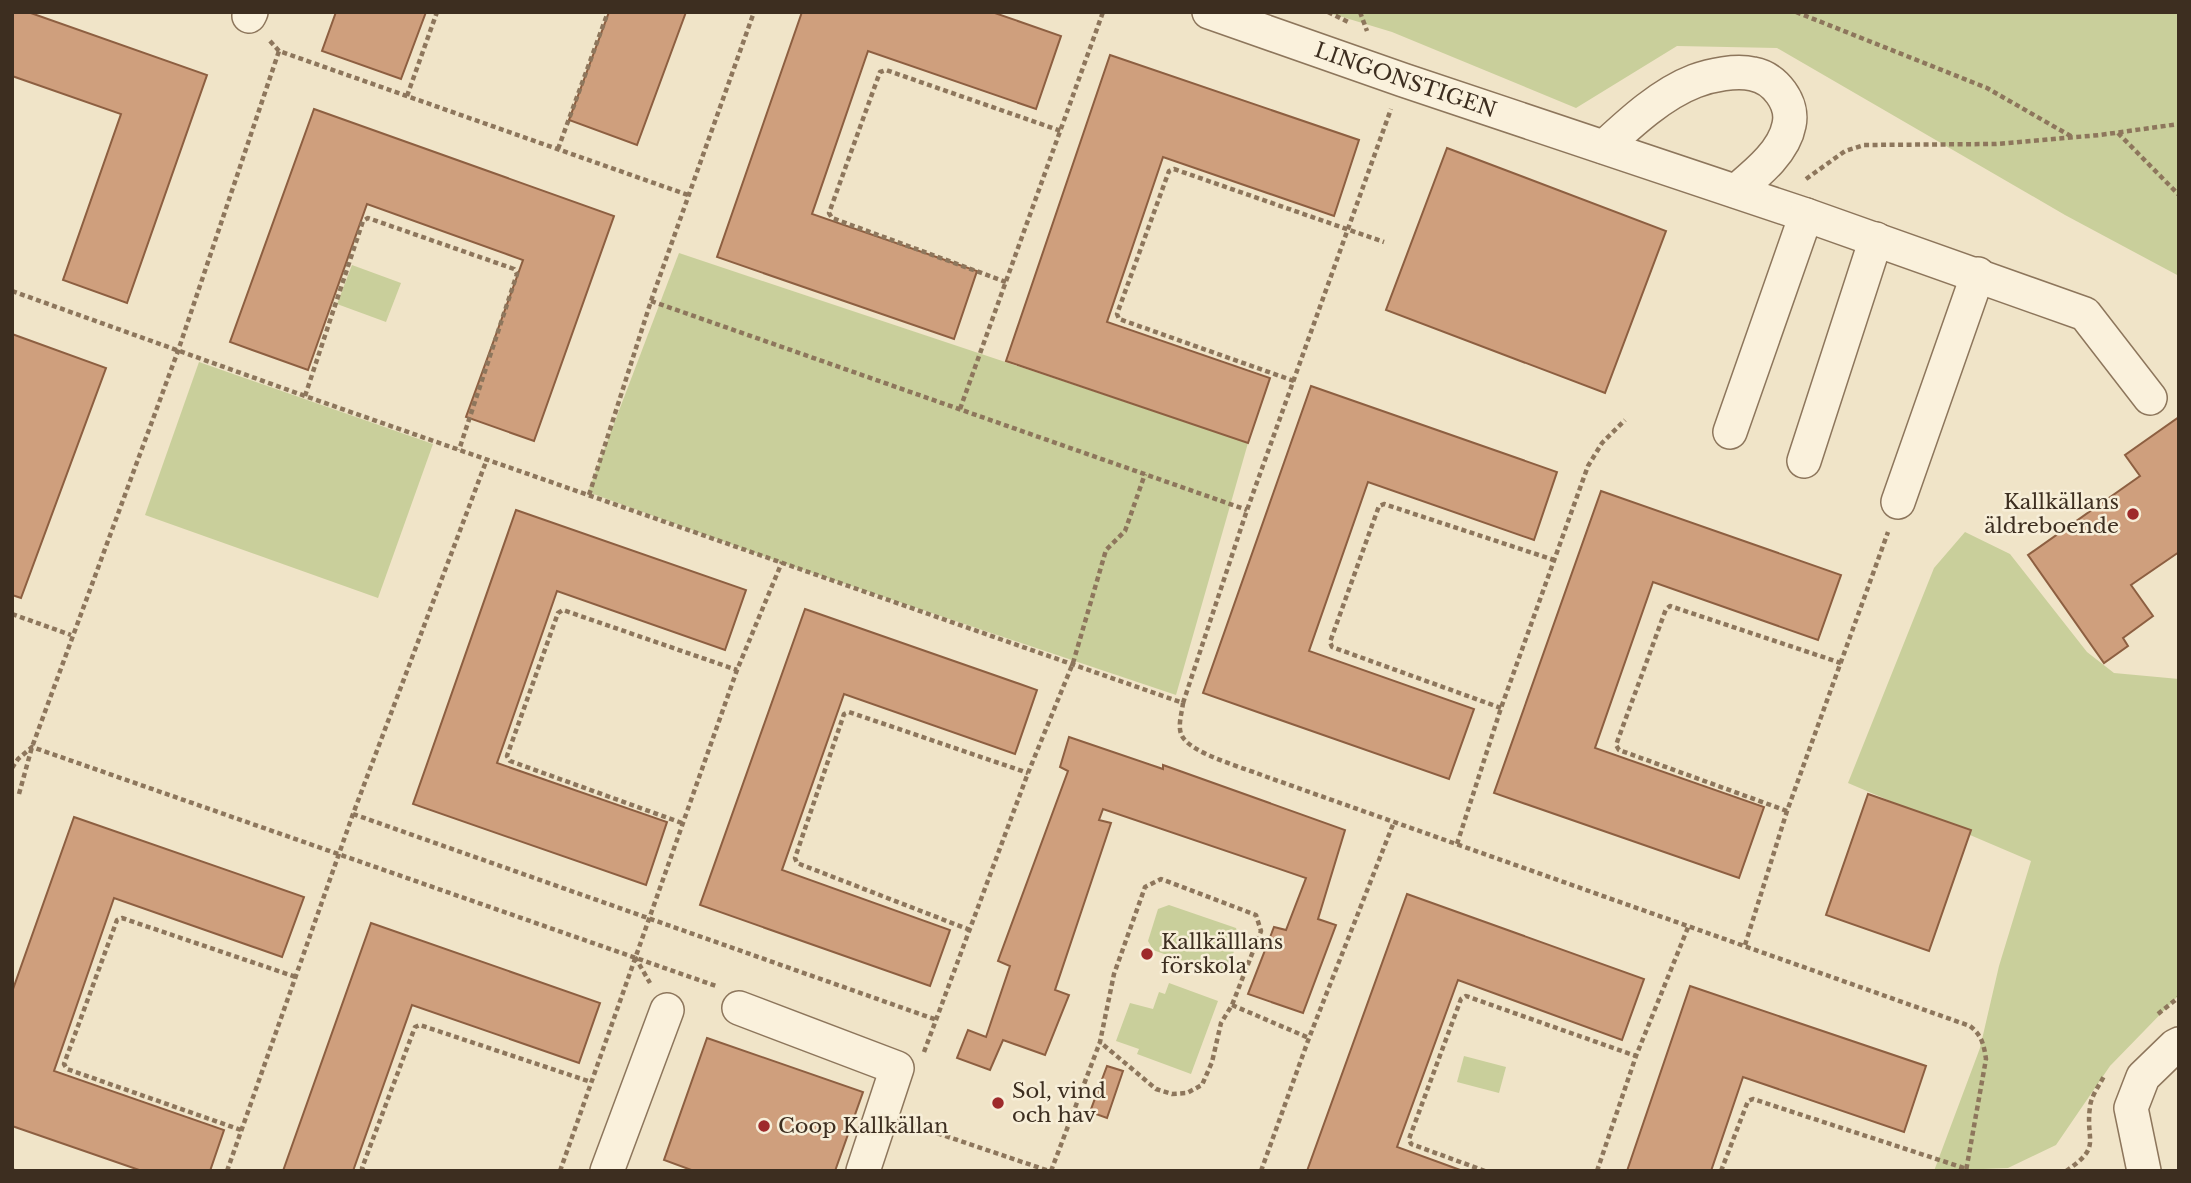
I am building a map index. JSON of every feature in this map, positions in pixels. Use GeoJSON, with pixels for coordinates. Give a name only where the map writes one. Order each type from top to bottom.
{"type":"FeatureCollection","features":[{"type":"Feature","properties":{"kind":"street","name":"LINGONSTIGEN"},"geometry":{"type":"LineString","coordinates":[[1209,12],[1978,274],[2085,314],[2150,398]]}},
{"type":"Feature","properties":{"kind":"street"},"geometry":{"type":"LineString","coordinates":[[1604,147],[1669,95],[1695,81],[1724,74],[1753,74],[1774,83],[1787,101],[1790,123],[1783,144],[1753,177],[1736,191]]}},
{"type":"Feature","properties":{"kind":"street"},"geometry":{"type":"LineString","coordinates":[[1730,432],[1796,212]]}},
{"type":"Feature","properties":{"kind":"street"},"geometry":{"type":"LineString","coordinates":[[1804,461],[1876,239]]}},
{"type":"Feature","properties":{"kind":"street"},"geometry":{"type":"LineString","coordinates":[[1898,502],[1978,274]]}},
{"type":"Feature","properties":{"kind":"street"},"geometry":{"type":"LineString","coordinates":[[739,1008],[897,1068],[863,1171]]}},
{"type":"Feature","properties":{"kind":"street"},"geometry":{"type":"LineString","coordinates":[[607,1171],[667,1010]]}},
{"type":"Feature","properties":{"kind":"street"},"geometry":{"type":"LineString","coordinates":[[2144,1171],[2131,1108],[2143,1077],[2179,1044]]}},
{"type":"Feature","properties":{"kind":"path"},"geometry":{"type":"LineString","coordinates":[[407,96],[437,12]]}},
{"type":"Feature","properties":{"kind":"path"},"geometry":{"type":"LineString","coordinates":[[558,149],[608,12]]}},
{"type":"Feature","properties":{"kind":"path"},"geometry":{"type":"LineString","coordinates":[[589,495],[650,301],[754,12]]}},
{"type":"Feature","properties":{"kind":"path"},"geometry":{"type":"LineString","coordinates":[[960,409],[1103,12]]}},
{"type":"Feature","properties":{"kind":"path"},"geometry":{"type":"LineString","coordinates":[[1796,12],[1987,88],[2075,138]]}},
{"type":"Feature","properties":{"kind":"path"},"geometry":{"type":"LineString","coordinates":[[250,14],[279,51],[688,195]]}},
{"type":"Feature","properties":{"kind":"path"},"geometry":{"type":"LineString","coordinates":[[19,794],[32,747],[71,635],[178,351],[279,51]]}},
{"type":"Feature","properties":{"kind":"path"},"geometry":{"type":"LineString","coordinates":[[1006,282],[832,218],[829,213],[880,72],[886,70],[1061,131]]}},
{"type":"Feature","properties":{"kind":"path"},"geometry":{"type":"LineString","coordinates":[[1395,97],[1247,510],[1184,703],[1180,729],[1182,737],[1193,748],[1394,822],[1944,1016],[1970,1026],[1984,1044],[1986,1059],[1967,1170],[1753,1099],[1748,1101],[1721,1171]]}},
{"type":"Feature","properties":{"kind":"path"},"geometry":{"type":"LineString","coordinates":[[1796,212],[1793,193],[1808,177],[1845,151],[1864,145],[1996,144],[2075,138],[2179,124]]}},
{"type":"Feature","properties":{"kind":"path"},"geometry":{"type":"LineString","coordinates":[[2118,133],[2179,195]]}},
{"type":"Feature","properties":{"kind":"path"},"geometry":{"type":"LineString","coordinates":[[1294,382],[1119,319],[1117,314],[1169,171],[1174,169],[1384,242]]}},
{"type":"Feature","properties":{"kind":"path"},"geometry":{"type":"LineString","coordinates":[[305,396],[363,221],[369,218],[514,269],[517,274],[459,450]]}},
{"type":"Feature","properties":{"kind":"path"},"geometry":{"type":"LineString","coordinates":[[12,291],[1184,703]]}},
{"type":"Feature","properties":{"kind":"path"},"geometry":{"type":"LineString","coordinates":[[650,301],[1247,510]]}},
{"type":"Feature","properties":{"kind":"path"},"geometry":{"type":"LineString","coordinates":[[1457,844],[1501,708],[1588,466],[1602,443],[1625,420]]}},
{"type":"Feature","properties":{"kind":"path"},"geometry":{"type":"LineString","coordinates":[[227,1171],[353,814],[486,459]]}},
{"type":"Feature","properties":{"kind":"path"},"geometry":{"type":"LineString","coordinates":[[922,1057],[1028,773],[1073,663],[1106,550],[1125,531],[1145,474]]}},
{"type":"Feature","properties":{"kind":"path"},"geometry":{"type":"LineString","coordinates":[[1745,945],[1787,811],[1898,502]]}},
{"type":"Feature","properties":{"kind":"path"},"geometry":{"type":"LineString","coordinates":[[1501,708],[1332,648],[1330,642],[1379,506],[1384,504],[1554,560]]}},
{"type":"Feature","properties":{"kind":"path"},"geometry":{"type":"LineString","coordinates":[[560,1171],[737,670],[782,562]]}},
{"type":"Feature","properties":{"kind":"path"},"geometry":{"type":"LineString","coordinates":[[1787,811],[1619,750],[1616,745],[1665,609],[1671,606],[1840,663]]}},
{"type":"Feature","properties":{"kind":"path"},"geometry":{"type":"LineString","coordinates":[[682,823],[510,761],[507,756],[558,613],[563,610],[737,670]]}},
{"type":"Feature","properties":{"kind":"path"},"geometry":{"type":"LineString","coordinates":[[12,614],[71,635]]}},
{"type":"Feature","properties":{"kind":"path"},"geometry":{"type":"LineString","coordinates":[[970,930],[797,863],[794,858],[844,714],[849,712],[1028,773]]}},
{"type":"Feature","properties":{"kind":"path"},"geometry":{"type":"LineString","coordinates":[[12,768],[32,747]]}},
{"type":"Feature","properties":{"kind":"path"},"geometry":{"type":"LineString","coordinates":[[32,747],[720,988],[739,1008]]}},
{"type":"Feature","properties":{"kind":"path"},"geometry":{"type":"LineString","coordinates":[[353,814],[937,1020]]}},
{"type":"Feature","properties":{"kind":"path"},"geometry":{"type":"LineString","coordinates":[[1261,1171],[1309,1038],[1394,822]]}},
{"type":"Feature","properties":{"kind":"path"},"geometry":{"type":"LineString","coordinates":[[882,1114],[1050,1171],[1100,1042],[1114,974],[1146,887],[1161,879],[1256,915],[1261,931],[1232,1005],[1220,1023],[1208,1077],[1202,1085],[1187,1093],[1172,1094],[1149,1085],[1100,1042]]}},
{"type":"Feature","properties":{"kind":"path"},"geometry":{"type":"LineString","coordinates":[[242,1130],[67,1069],[64,1064],[117,920],[122,918],[296,977]]}},
{"type":"Feature","properties":{"kind":"path"},"geometry":{"type":"LineString","coordinates":[[1597,1171],[1636,1056],[1689,925]]}},
{"type":"Feature","properties":{"kind":"path"},"geometry":{"type":"LineString","coordinates":[[1485,1171],[1411,1144],[1409,1139],[1461,999],[1466,996],[1636,1056]]}},
{"type":"Feature","properties":{"kind":"path"},"geometry":{"type":"LineString","coordinates":[[1232,1005],[1309,1038]]}},
{"type":"Feature","properties":{"kind":"path"},"geometry":{"type":"LineString","coordinates":[[364,1171],[362,1168],[415,1027],[420,1025],[591,1082]]}},
{"type":"Feature","properties":{"kind":"green space"},"geometry":{"type":"Polygon","coordinates":[[[1326,12],[2179,12],[2179,276],[2065,215],[1777,48],[1677,46],[1576,108],[1392,32],[1326,12]]]}},
{"type":"Feature","properties":{"kind":"green space"},"geometry":{"type":"Polygon","coordinates":[[[679,253],[1248,443],[1176,695],[777,561],[588,492],[679,253]]]}},
{"type":"Feature","properties":{"kind":"green space"},"geometry":{"type":"Polygon","coordinates":[[[352,265],[401,283],[386,322],[337,304],[352,265]]]}},
{"type":"Feature","properties":{"kind":"green space"},"geometry":{"type":"Polygon","coordinates":[[[199,362],[433,444],[378,598],[145,515],[199,362]]]}},
{"type":"Feature","properties":{"kind":"green space"},"geometry":{"type":"Polygon","coordinates":[[[1965,532],[2010,554],[2087,652],[2114,673],[2179,679],[2179,995],[2110,1066],[2056,1145],[2008,1168],[1934,1171],[1980,1048],[1999,966],[2031,861],[1848,783],[1934,568],[1965,532]]]}},
{"type":"Feature","properties":{"kind":"green space"},"geometry":{"type":"Polygon","coordinates":[[[1169,905],[1236,928],[1239,938],[1227,970],[1217,973],[1153,950],[1148,941],[1158,909],[1169,905]]]}},
{"type":"Feature","properties":{"kind":"green space"},"geometry":{"type":"Polygon","coordinates":[[[1169,983],[1218,1001],[1191,1074],[1137,1054],[1139,1049],[1116,1041],[1130,1003],[1153,1009],[1159,992],[1165,994],[1169,983]]]}},
{"type":"Feature","properties":{"kind":"green space"},"geometry":{"type":"Polygon","coordinates":[[[1464,1056],[1506,1067],[1499,1093],[1457,1082],[1464,1056]]]}},
{"type":"Feature","properties":{"kind":"building"},"geometry":{"type":"Polygon","coordinates":[[[12,12],[28,12],[207,75],[127,303],[63,280],[121,114],[12,76],[12,12]]]}},
{"type":"Feature","properties":{"kind":"building"},"geometry":{"type":"Polygon","coordinates":[[[336,12],[426,12],[401,79],[322,51],[336,12]]]}},
{"type":"Feature","properties":{"kind":"building"},"geometry":{"type":"Polygon","coordinates":[[[609,12],[686,12],[637,145],[569,120],[609,12]]]}},
{"type":"Feature","properties":{"kind":"building"},"geometry":{"type":"Polygon","coordinates":[[[802,12],[992,12],[1061,36],[1036,109],[868,51],[812,214],[977,271],[954,339],[717,257],[802,12]]]}},
{"type":"Feature","properties":{"kind":"building"},"geometry":{"type":"Polygon","coordinates":[[[1110,55],[1359,140],[1334,216],[1163,157],[1107,322],[1270,378],[1248,443],[1006,361],[1110,55]]]}},
{"type":"Feature","properties":{"kind":"building"},"geometry":{"type":"Polygon","coordinates":[[[314,109],[614,216],[534,441],[466,417],[523,260],[367,204],[308,370],[230,342],[314,109]]]}},
{"type":"Feature","properties":{"kind":"building"},"geometry":{"type":"Polygon","coordinates":[[[1447,148],[1666,231],[1605,393],[1386,310],[1447,148]]]}},
{"type":"Feature","properties":{"kind":"building"},"geometry":{"type":"Polygon","coordinates":[[[12,334],[106,368],[21,598],[12,595],[12,334]]]}},
{"type":"Feature","properties":{"kind":"building"},"geometry":{"type":"Polygon","coordinates":[[[1311,386],[1557,472],[1534,540],[1368,482],[1309,651],[1474,709],[1449,779],[1203,693],[1311,386]]]}},
{"type":"Feature","properties":{"kind":"building","name":"Kallkällans äldreboende"},"geometry":{"type":"Polygon","coordinates":[[[2179,417],[2179,552],[2131,585],[2153,616],[2123,638],[2128,646],[2104,663],[2028,555],[2140,476],[2125,455],[2179,417]]]}},
{"type":"Feature","properties":{"kind":"building"},"geometry":{"type":"Polygon","coordinates":[[[1601,491],[1841,575],[1818,640],[1653,582],[1595,748],[1764,807],[1739,878],[1494,793],[1601,491]]]}},
{"type":"Feature","properties":{"kind":"building"},"geometry":{"type":"Polygon","coordinates":[[[516,510],[746,590],[725,650],[557,591],[497,763],[667,822],[646,885],[413,804],[516,510]]]}},
{"type":"Feature","properties":{"kind":"building"},"geometry":{"type":"Polygon","coordinates":[[[805,609],[1037,690],[1015,754],[844,694],[782,870],[950,930],[930,986],[700,905],[805,609]]]}},
{"type":"Feature","properties":{"kind":"building"},"geometry":{"type":"Polygon","coordinates":[[[1069,737],[1163,769],[1163,765],[1345,830],[1318,919],[1336,925],[1303,1013],[1248,994],[1274,927],[1286,930],[1306,878],[1103,809],[1099,820],[1111,823],[1055,990],[1069,995],[1045,1055],[1003,1040],[990,1070],[957,1058],[968,1030],[986,1037],[1010,966],[998,961],[1068,771],[1060,767],[1069,737]]]}},
{"type":"Feature","properties":{"kind":"building"},"geometry":{"type":"Polygon","coordinates":[[[1868,794],[1971,830],[1929,951],[1826,915],[1868,794]]]}},
{"type":"Feature","properties":{"kind":"building"},"geometry":{"type":"Polygon","coordinates":[[[74,817],[304,897],[282,957],[114,898],[54,1071],[224,1130],[210,1171],[142,1171],[12,1126],[12,992],[74,817]]]}},
{"type":"Feature","properties":{"kind":"building"},"geometry":{"type":"Polygon","coordinates":[[[1407,894],[1644,979],[1622,1040],[1458,980],[1397,1147],[1463,1171],[1307,1171],[1407,894]]]}},
{"type":"Feature","properties":{"kind":"building"},"geometry":{"type":"Polygon","coordinates":[[[371,923],[600,1003],[579,1063],[412,1005],[353,1171],[283,1171],[371,923]]]}},
{"type":"Feature","properties":{"kind":"building"},"geometry":{"type":"Polygon","coordinates":[[[1690,986],[1926,1066],[1904,1132],[1743,1077],[1711,1171],[1627,1171],[1690,986]]]}},
{"type":"Feature","properties":{"kind":"building","name":"Coop Kallkällan"},"geometry":{"type":"Polygon","coordinates":[[[707,1038],[863,1092],[835,1171],[694,1171],[664,1160],[707,1038]]]}},
{"type":"Feature","properties":{"kind":"building"},"geometry":{"type":"Polygon","coordinates":[[[1107,1066],[1123,1071],[1107,1118],[1090,1112],[1107,1066]]]}},
{"type":"Feature","properties":{"kind":"place","name":"Kallkällans äldreboende"},"geometry":{"type":"Point","coordinates":[2133,514]}},
{"type":"Feature","properties":{"kind":"place","name":"Kallkälllans förskola"},"geometry":{"type":"Point","coordinates":[1147,954]}},
{"type":"Feature","properties":{"kind":"place","name":"Sol, vind och hav"},"geometry":{"type":"Point","coordinates":[998,1103]}},
{"type":"Feature","properties":{"kind":"place","name":"Coop Kallkällan"},"geometry":{"type":"Point","coordinates":[764,1126]}}]}
